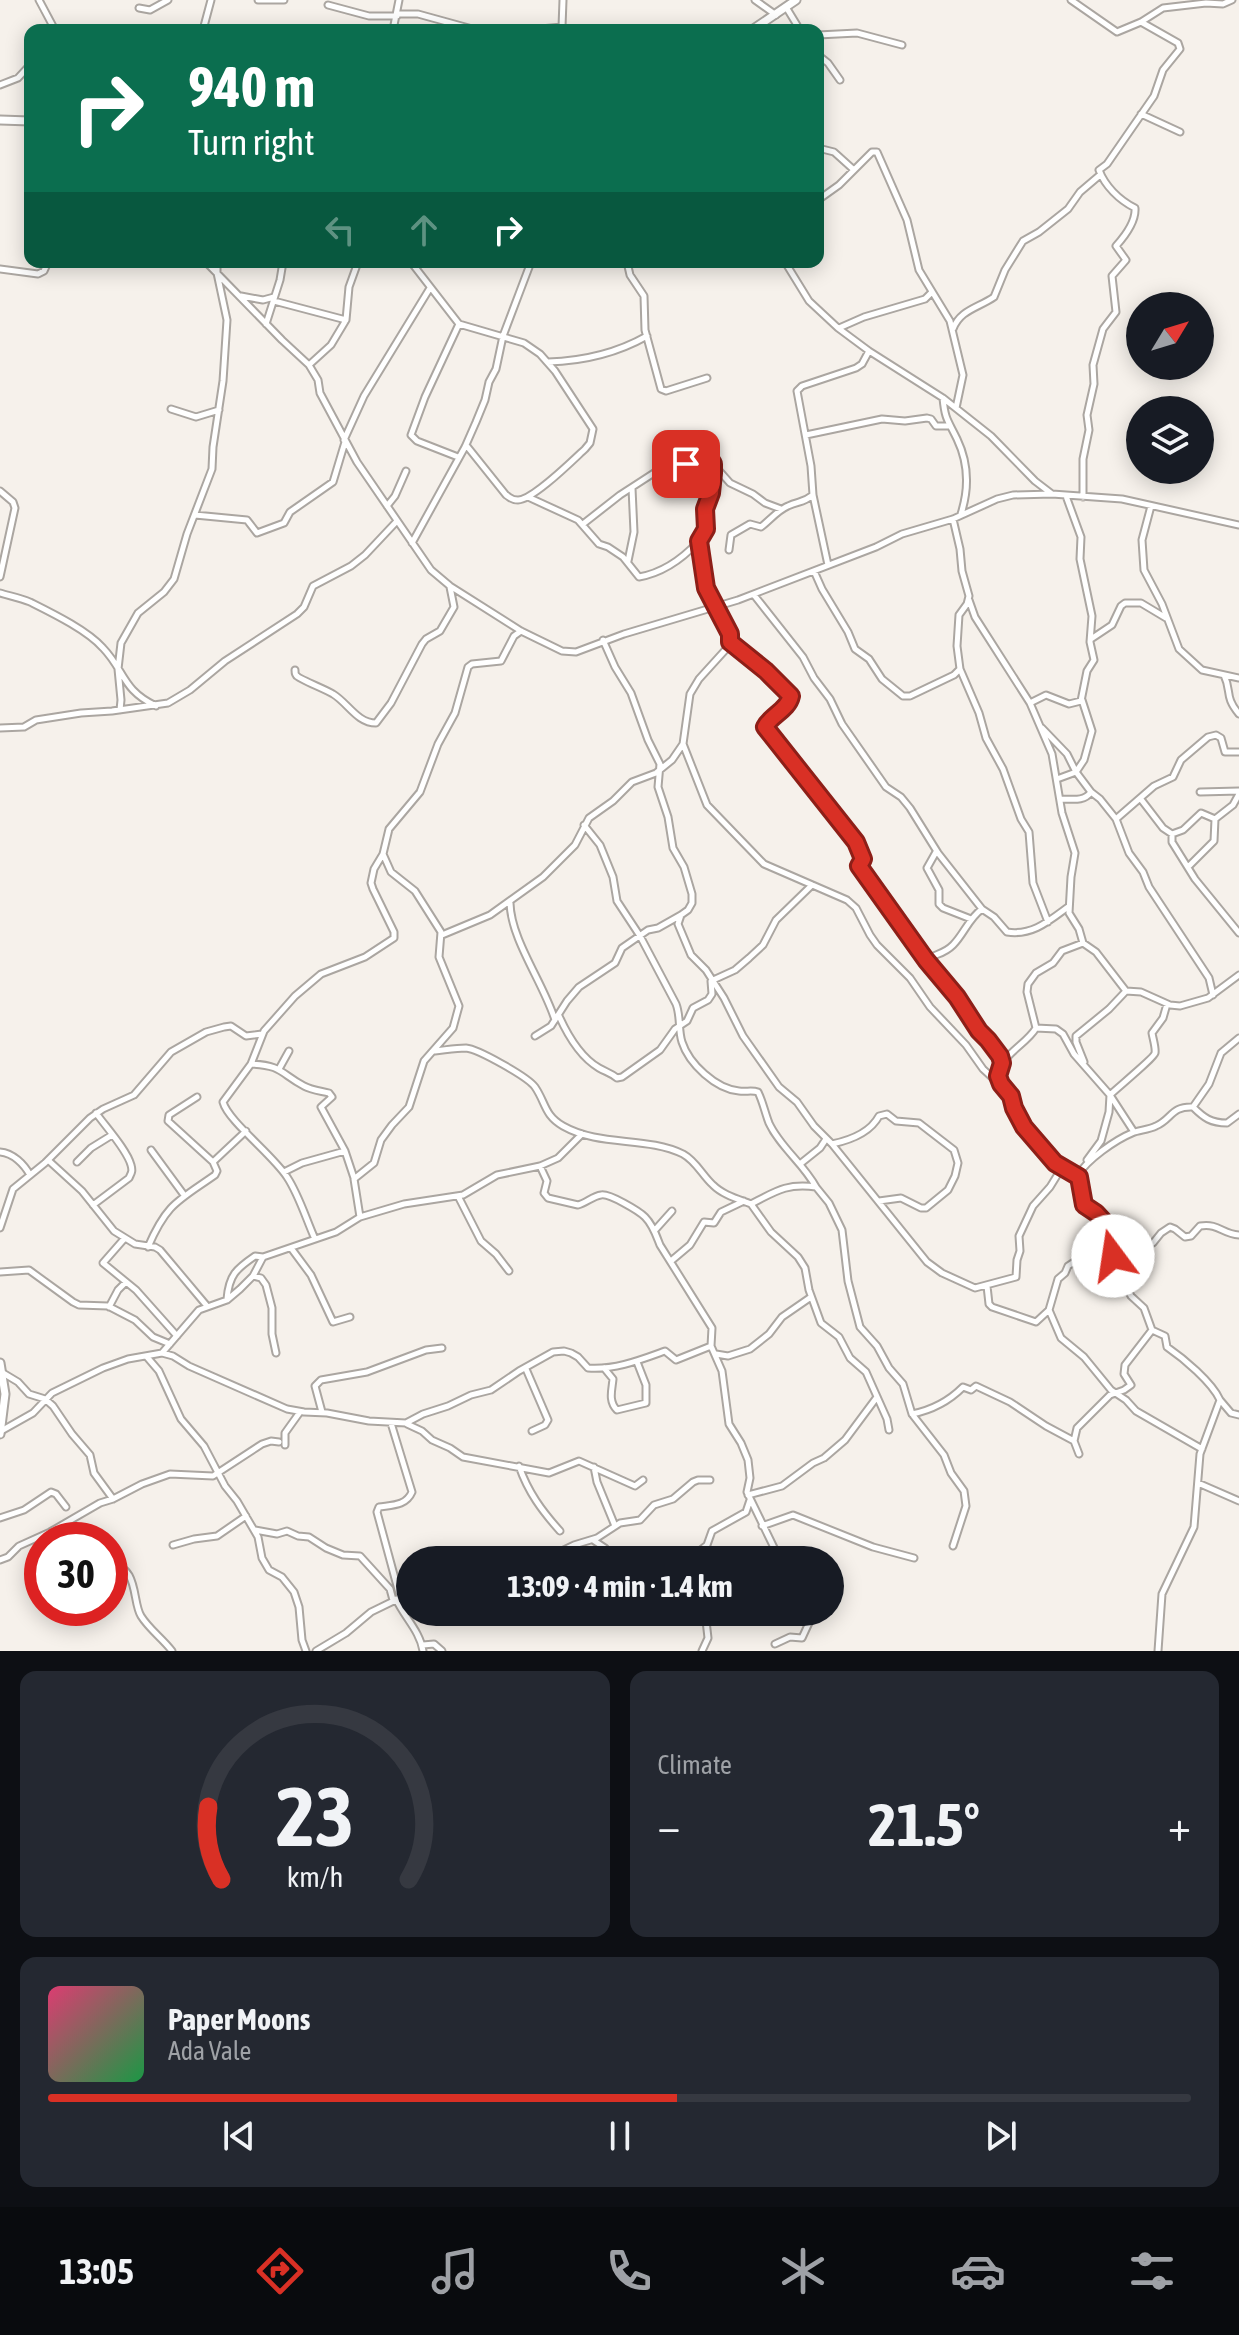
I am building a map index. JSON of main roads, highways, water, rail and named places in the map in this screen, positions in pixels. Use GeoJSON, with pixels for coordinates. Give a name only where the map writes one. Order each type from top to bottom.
{"type":"FeatureCollection","features":[{"type":"Feature","properties":{"kind":"main road"},"geometry":{"type":"LineString","coordinates":[[766,24],[796,0]]}},
{"type":"Feature","properties":{"kind":"main road"},"geometry":{"type":"LineString","coordinates":[[0,120],[24,121]]}},
{"type":"Feature","properties":{"kind":"main road"},"geometry":{"type":"LineString","coordinates":[[0,1363],[5,1394],[0,1433]]}}]}
